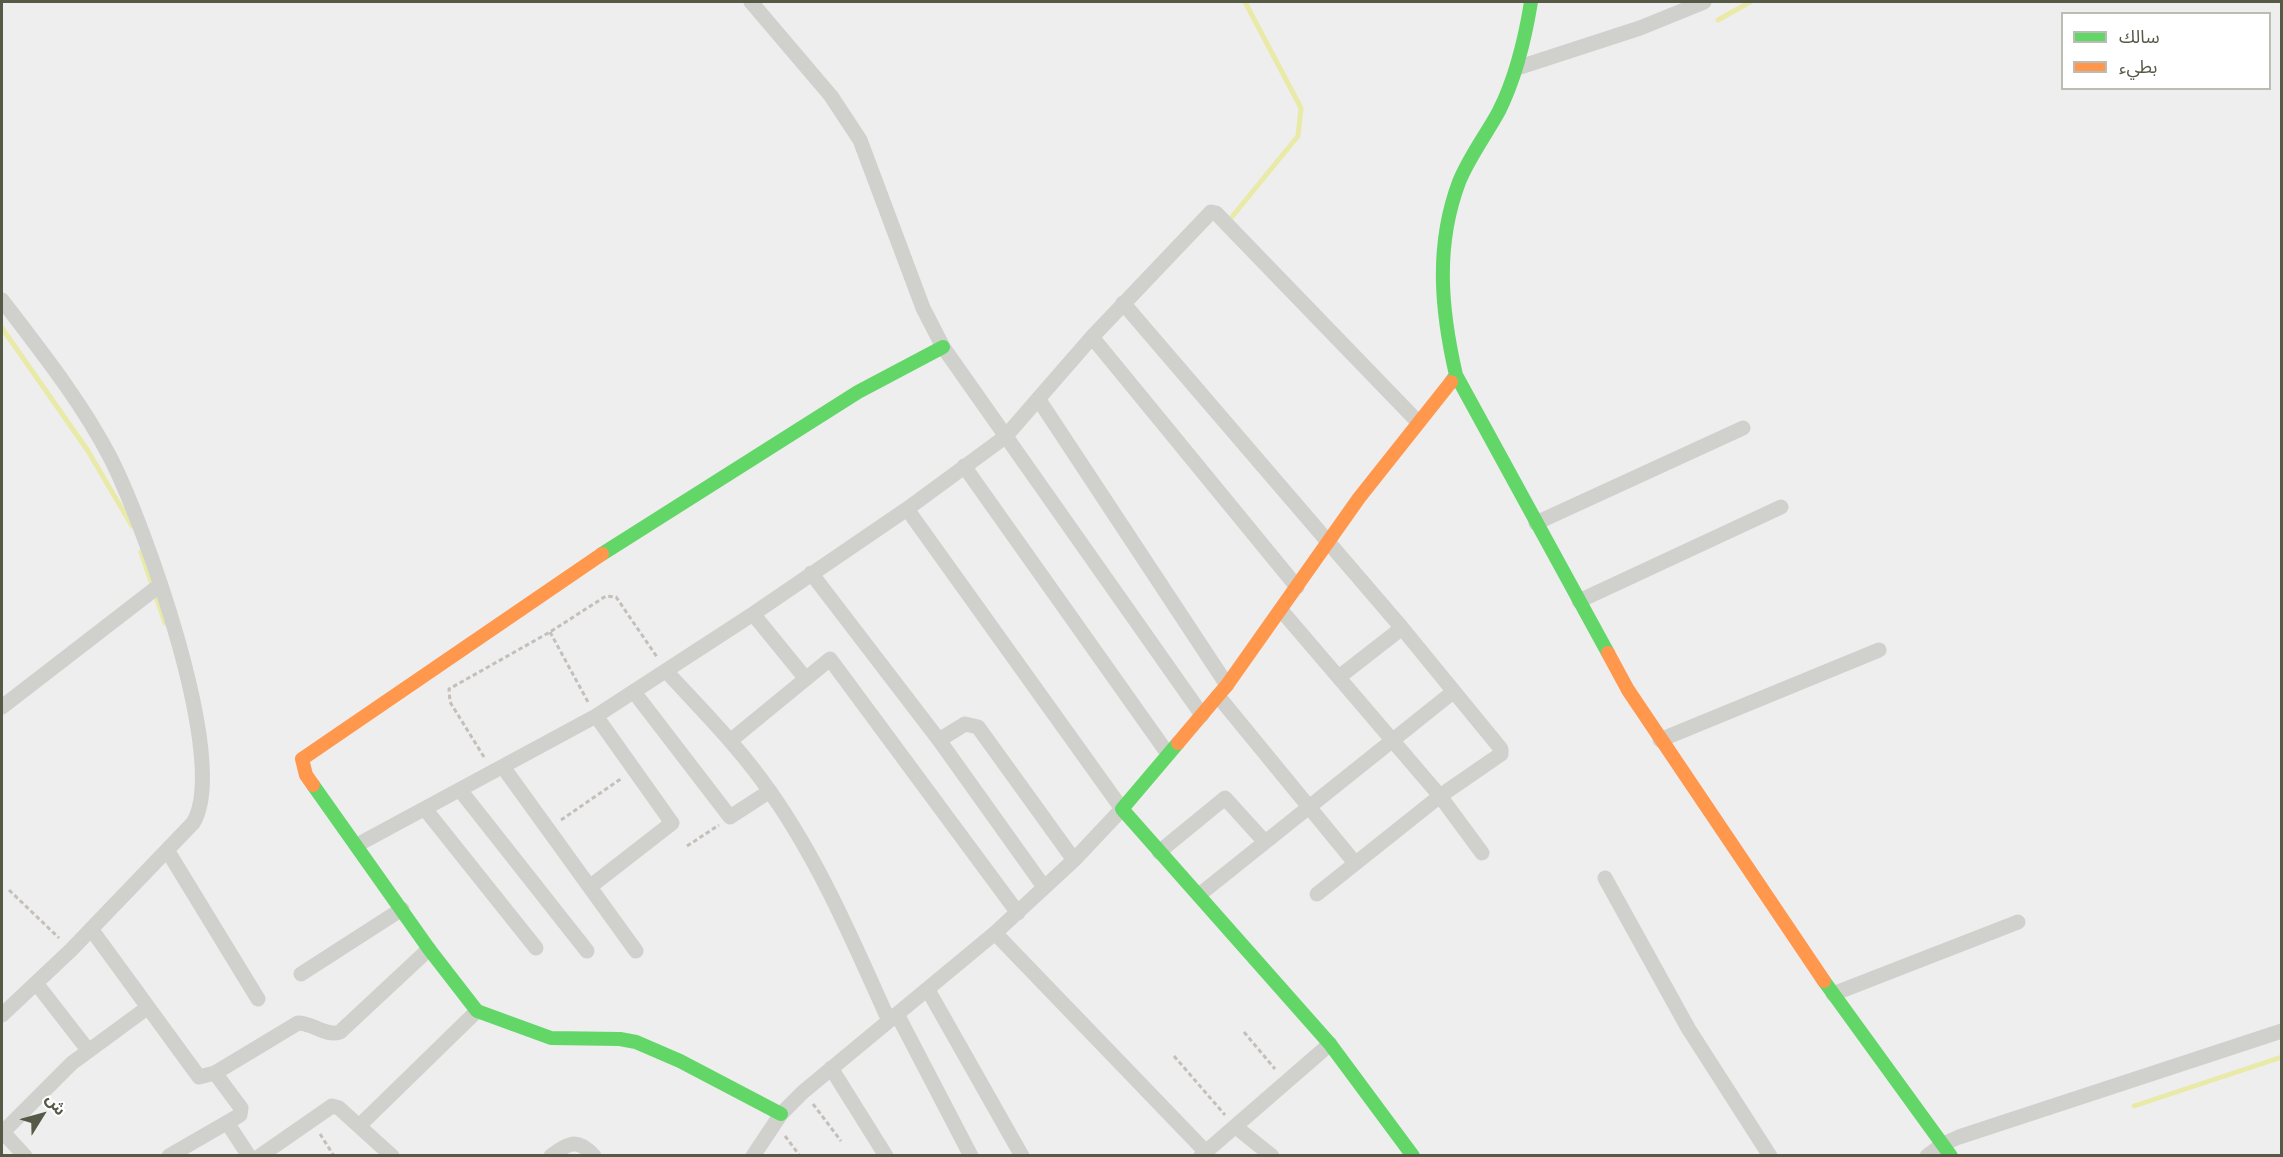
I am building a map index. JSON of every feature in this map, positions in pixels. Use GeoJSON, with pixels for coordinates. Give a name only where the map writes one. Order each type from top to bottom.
{"type":"FeatureCollection","features":[{"type":"Feature","properties":{"kind":"street"},"geometry":{"type":"LineString","coordinates":[[751,2],[831,96],[860,140],[918,298],[943,346],[1202,715]]}},
{"type":"Feature","properties":{"kind":"street"},"geometry":{"type":"LineString","coordinates":[[1531,2],[1525,41],[1517,68],[1498,110],[1459,182],[1449,216],[1439,276],[1446,335],[1456,375],[1579,601],[1660,740],[1833,994],[1947,1150]]}},
{"type":"Feature","properties":{"kind":"street"},"geometry":{"type":"LineString","coordinates":[[1517,68],[1640,28],[1704,2]]}},
{"type":"Feature","properties":{"kind":"street"},"geometry":{"type":"LineString","coordinates":[[357,845],[596,716],[753,614],[907,509],[1005,437],[1092,337],[1206,214],[1216,213],[1418,422]]}},
{"type":"Feature","properties":{"kind":"street"},"geometry":{"type":"LineString","coordinates":[[2,300],[76,401],[110,457],[160,585],[198,718],[202,775],[200,810],[193,823],[71,950],[2,1015]]}},
{"type":"Feature","properties":{"kind":"street"},"geometry":{"type":"LineString","coordinates":[[1123,303],[1402,628],[1502,752],[1440,796],[1317,894]]}},
{"type":"Feature","properties":{"kind":"street"},"geometry":{"type":"LineString","coordinates":[[1092,337],[1297,587]]}},
{"type":"Feature","properties":{"kind":"street"},"geometry":{"type":"LineString","coordinates":[[778,1119],[680,1061],[636,1042],[620,1039],[551,1038],[477,1011],[429,949],[306,775],[301,763],[305,754],[663,513],[858,392],[943,346]]}},
{"type":"Feature","properties":{"kind":"street"},"geometry":{"type":"LineString","coordinates":[[753,1155],[778,1119],[803,1092],[995,933],[1074,860],[1122,809],[1222,691],[1329,544],[1359,498],[1456,375]]}},
{"type":"Feature","properties":{"kind":"street"},"geometry":{"type":"LineString","coordinates":[[1039,400],[1222,691],[1307,807],[1355,863]]}},
{"type":"Feature","properties":{"kind":"street"},"geometry":{"type":"LineString","coordinates":[[1536,523],[1743,428]]}},
{"type":"Feature","properties":{"kind":"street"},"geometry":{"type":"LineString","coordinates":[[964,466],[1168,754]]}},
{"type":"Feature","properties":{"kind":"street"},"geometry":{"type":"LineString","coordinates":[[1579,601],[1781,507]]}},
{"type":"Feature","properties":{"kind":"street"},"geometry":{"type":"LineString","coordinates":[[907,509],[1122,809],[1330,1044],[1410,1154]]}},
{"type":"Feature","properties":{"kind":"street"},"geometry":{"type":"LineString","coordinates":[[811,573],[939,740],[1044,888]]}},
{"type":"Feature","properties":{"kind":"street"},"geometry":{"type":"LineString","coordinates":[[2,708],[160,585]]}},
{"type":"Feature","properties":{"kind":"street"},"geometry":{"type":"LineString","coordinates":[[1281,610],[1440,796],[1482,853]]}},
{"type":"Feature","properties":{"kind":"street"},"geometry":{"type":"LineString","coordinates":[[753,614],[806,679]]}},
{"type":"Feature","properties":{"kind":"street"},"geometry":{"type":"LineString","coordinates":[[1339,677],[1402,628]]}},
{"type":"Feature","properties":{"kind":"street"},"geometry":{"type":"LineString","coordinates":[[1660,740],[1879,650]]}},
{"type":"Feature","properties":{"kind":"street"},"geometry":{"type":"LineString","coordinates":[[730,741],[830,659],[1017,913]]}},
{"type":"Feature","properties":{"kind":"street"},"geometry":{"type":"LineString","coordinates":[[666,671],[730,741],[770,791],[818,872],[893,1018],[971,1155]]}},
{"type":"Feature","properties":{"kind":"street"},"geometry":{"type":"LineString","coordinates":[[634,692],[730,817],[770,791]]}},
{"type":"Feature","properties":{"kind":"street"},"geometry":{"type":"LineString","coordinates":[[1199,895],[1391,739],[1453,692]]}},
{"type":"Feature","properties":{"kind":"street"},"geometry":{"type":"LineString","coordinates":[[591,886],[672,823],[596,716]]}},
{"type":"Feature","properties":{"kind":"street"},"geometry":{"type":"LineString","coordinates":[[939,740],[965,724],[978,727],[1074,860]]}},
{"type":"Feature","properties":{"kind":"street"},"geometry":{"type":"LineString","coordinates":[[498,769],[548,828],[636,951]]}},
{"type":"Feature","properties":{"kind":"street"},"geometry":{"type":"LineString","coordinates":[[460,790],[587,951]]}},
{"type":"Feature","properties":{"kind":"street"},"geometry":{"type":"LineString","coordinates":[[1159,852],[1225,798],[1264,841]]}},
{"type":"Feature","properties":{"kind":"street"},"geometry":{"type":"LineString","coordinates":[[425,809],[536,948]]}},
{"type":"Feature","properties":{"kind":"street"},"geometry":{"type":"LineString","coordinates":[[167,850],[258,999]]}},
{"type":"Feature","properties":{"kind":"street"},"geometry":{"type":"LineString","coordinates":[[1605,878],[1688,1028],[1770,1155]]}},
{"type":"Feature","properties":{"kind":"street"},"geometry":{"type":"LineString","coordinates":[[301,974],[402,909]]}},
{"type":"Feature","properties":{"kind":"street"},"geometry":{"type":"LineString","coordinates":[[1833,994],[2018,922]]}},
{"type":"Feature","properties":{"kind":"street"},"geometry":{"type":"LineString","coordinates":[[91,929],[195,1075],[204,1077],[298,1023],[309,1024],[332,1034],[340,1032],[429,949]]}},
{"type":"Feature","properties":{"kind":"street"},"geometry":{"type":"LineString","coordinates":[[995,933],[1203,1153],[1330,1044]]}},
{"type":"Feature","properties":{"kind":"street"},"geometry":{"type":"LineString","coordinates":[[36,983],[88,1050]]}},
{"type":"Feature","properties":{"kind":"street"},"geometry":{"type":"LineString","coordinates":[[928,990],[1022,1155]]}},
{"type":"Feature","properties":{"kind":"street"},"geometry":{"type":"LineString","coordinates":[[25,1155],[2,1131],[88,1050],[147,1008]]}},
{"type":"Feature","properties":{"kind":"street"},"geometry":{"type":"LineString","coordinates":[[359,1126],[477,1011]]}},
{"type":"Feature","properties":{"kind":"street"},"geometry":{"type":"LineString","coordinates":[[1928,1155],[2282,1031]]}},
{"type":"Feature","properties":{"kind":"street"},"geometry":{"type":"LineString","coordinates":[[831,1068],[886,1155]]}},
{"type":"Feature","properties":{"kind":"street"},"geometry":{"type":"LineString","coordinates":[[169,1155],[228,1124],[242,1112],[215,1072]]}},
{"type":"Feature","properties":{"kind":"street"},"geometry":{"type":"LineString","coordinates":[[260,1155],[329,1106],[334,1106],[392,1155]]}},
{"type":"Feature","properties":{"kind":"street"},"geometry":{"type":"LineString","coordinates":[[228,1124],[249,1155]]}},
{"type":"Feature","properties":{"kind":"street"},"geometry":{"type":"LineString","coordinates":[[1236,1127],[1272,1155]]}},
{"type":"Feature","properties":{"kind":"street"},"geometry":{"type":"LineString","coordinates":[[551,1155],[566,1144],[575,1142],[586,1147],[594,1155]]}},
{"type":"Feature","properties":{"kind":"path"},"geometry":{"type":"LineString","coordinates":[[498,769],[450,702],[449,690],[550,632],[606,596],[612,595],[666,671]]}},
{"type":"Feature","properties":{"kind":"path"},"geometry":{"type":"LineString","coordinates":[[550,632],[596,716]]}},
{"type":"Feature","properties":{"kind":"path"},"geometry":{"type":"LineString","coordinates":[[548,828],[634,770]]}},
{"type":"Feature","properties":{"kind":"path"},"geometry":{"type":"LineString","coordinates":[[687,846],[730,817]]}},
{"type":"Feature","properties":{"kind":"path"},"geometry":{"type":"LineString","coordinates":[[9,890],[71,950]]}},
{"type":"Feature","properties":{"kind":"path"},"geometry":{"type":"LineString","coordinates":[[1244,1032],[1287,1083]]}},
{"type":"Feature","properties":{"kind":"path"},"geometry":{"type":"LineString","coordinates":[[1174,1056],[1236,1127]]}},
{"type":"Feature","properties":{"kind":"path"},"geometry":{"type":"LineString","coordinates":[[803,1092],[841,1141]]}},
{"type":"Feature","properties":{"kind":"path"},"geometry":{"type":"LineString","coordinates":[[778,1119],[800,1155]]}},
{"type":"Feature","properties":{"kind":"path"},"geometry":{"type":"LineString","coordinates":[[311,1120],[334,1155]]}},
{"type":"Feature","properties":{"kind":"waterway"},"geometry":{"type":"LineString","coordinates":[[1231,218],[1298,136],[1301,108],[1245,2]]}},
{"type":"Feature","properties":{"kind":"waterway"},"geometry":{"type":"LineString","coordinates":[[1718,20],[1750,2]]}},
{"type":"Feature","properties":{"kind":"waterway"},"geometry":{"type":"LineString","coordinates":[[2,328],[88,451],[132,526]]}},
{"type":"Feature","properties":{"kind":"waterway"},"geometry":{"type":"LineString","coordinates":[[141,552],[165,623]]}},
{"type":"Feature","properties":{"kind":"waterway"},"geometry":{"type":"LineString","coordinates":[[2134,1106],[2282,1057]]}},
{"type":"Feature","properties":{"kind":"traffic: fast"},"geometry":{"type":"LineString","coordinates":[[1451,382],[1456,375],[1447,326],[1443,278],[1446,230],[1451,206],[1463,173],[1499,111],[1510,85],[1523,44],[1531,2]]}},
{"type":"Feature","properties":{"kind":"traffic: fast"},"geometry":{"type":"LineString","coordinates":[[602,554],[858,392],[943,347]]}},
{"type":"Feature","properties":{"kind":"traffic: fast"},"geometry":{"type":"LineString","coordinates":[[1456,375],[1608,653]]}},
{"type":"Feature","properties":{"kind":"traffic: fast"},"geometry":{"type":"LineString","coordinates":[[1178,743],[1122,809],[1330,1044],[1413,1156]]}},
{"type":"Feature","properties":{"kind":"traffic: fast"},"geometry":{"type":"LineString","coordinates":[[313,785],[429,949],[477,1011],[551,1038],[620,1039],[636,1042],[680,1061],[781,1114]]}},
{"type":"Feature","properties":{"kind":"traffic: fast"},"geometry":{"type":"LineString","coordinates":[[1824,981],[1951,1156]]}},
{"type":"Feature","properties":{"kind":"traffic: slow"},"geometry":{"type":"LineString","coordinates":[[1178,743],[1227,685],[1359,498],[1451,382]]}},
{"type":"Feature","properties":{"kind":"traffic: slow"},"geometry":{"type":"LineString","coordinates":[[313,785],[306,775],[302,759],[602,554]]}},
{"type":"Feature","properties":{"kind":"traffic: slow"},"geometry":{"type":"LineString","coordinates":[[1608,653],[1628,690],[1824,981]]}}]}
